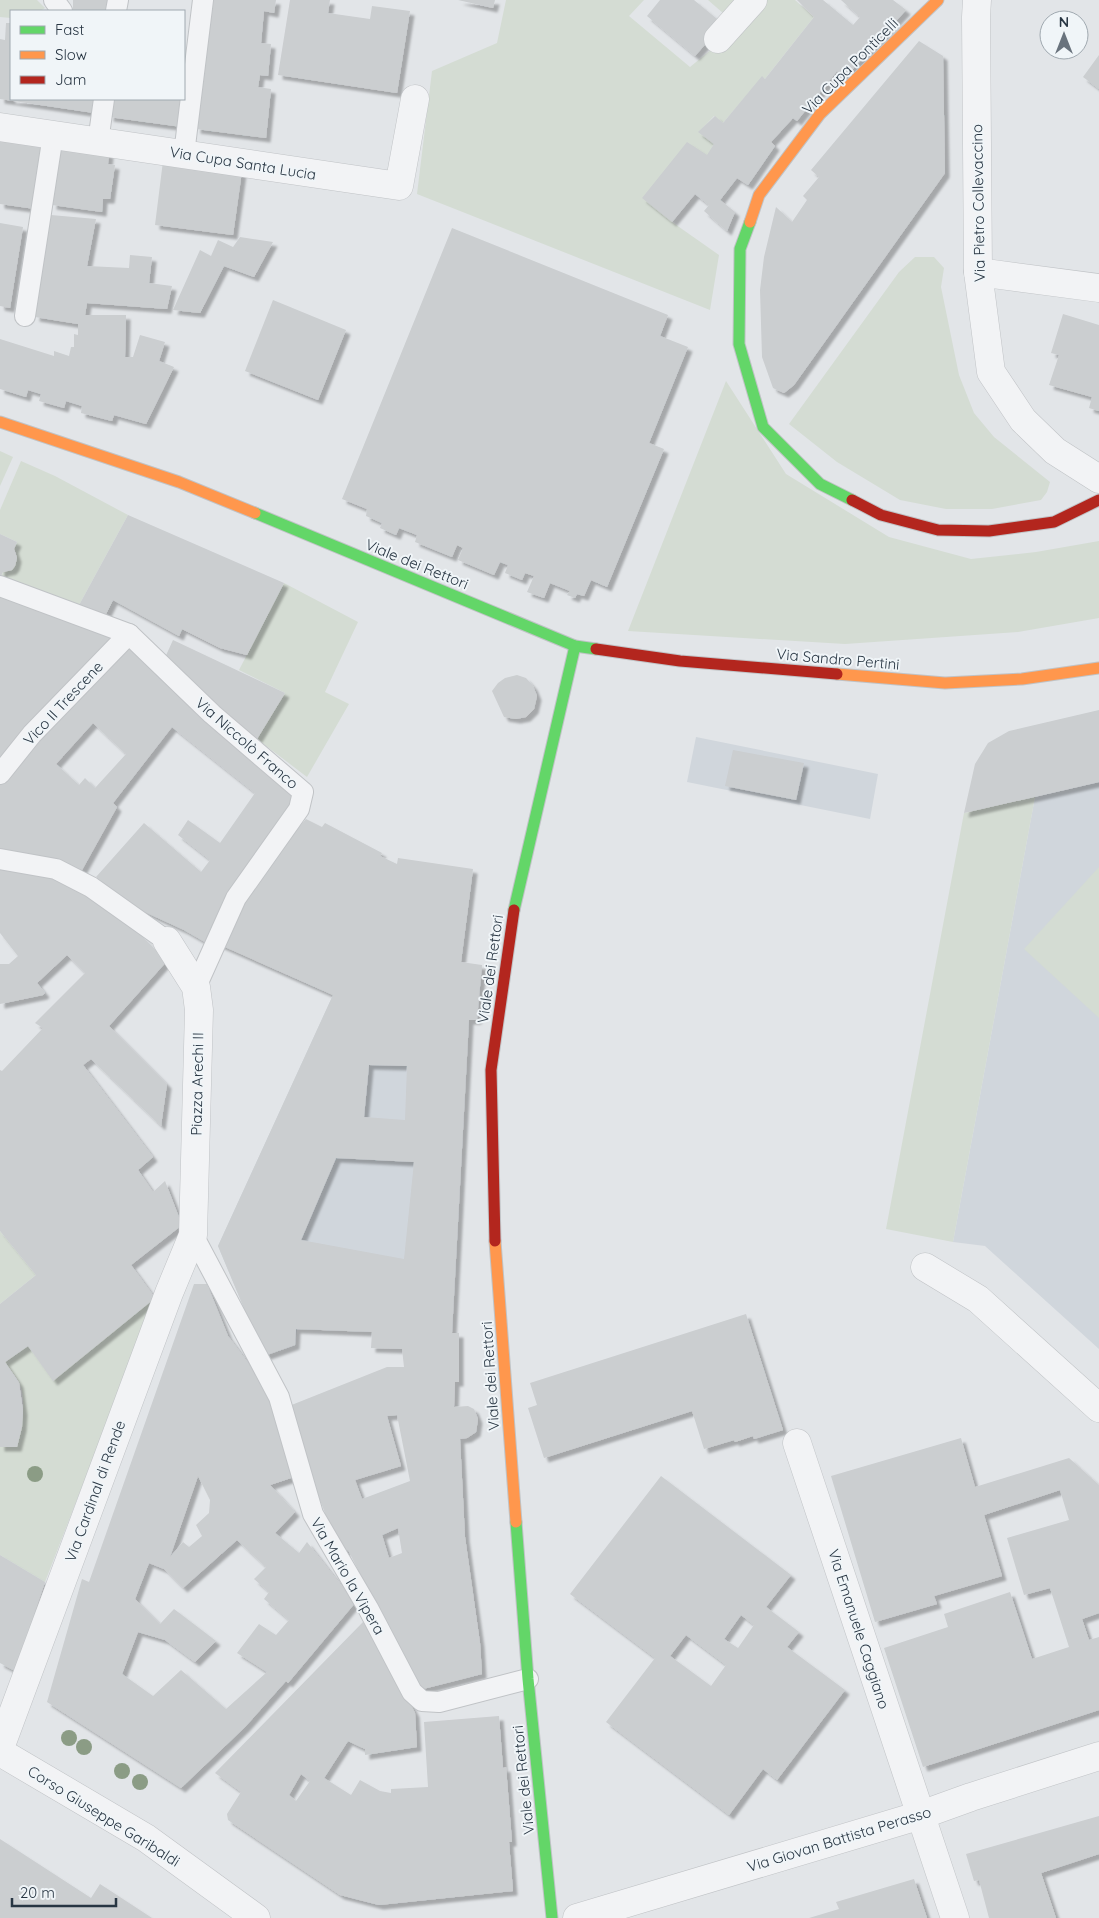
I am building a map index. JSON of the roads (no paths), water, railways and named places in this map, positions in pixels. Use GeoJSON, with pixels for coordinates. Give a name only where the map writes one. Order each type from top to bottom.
{"type":"FeatureCollection","features":[{"type":"Feature","properties":{"kind":"street"},"geometry":{"type":"LineString","coordinates":[[718,39],[753,0]]}},
{"type":"Feature","properties":{"kind":"street","name":"Via Cupa Ponticelli"},"geometry":{"type":"LineString","coordinates":[[938,0],[820,114],[759,194],[740,249],[739,344],[763,427],[820,484],[881,515],[938,530],[989,531],[1054,522],[1099,500]]}},
{"type":"Feature","properties":{"kind":"street","name":"Via Pietro Collevaccino"},"geometry":{"type":"LineString","coordinates":[[977,0],[978,272],[992,372],[1023,420],[1055,451],[1099,479]]}},
{"type":"Feature","properties":{"kind":"street","name":"Via Cupa Santa Lucia"},"geometry":{"type":"LineString","coordinates":[[0,127],[398,186],[415,99]]}},
{"type":"Feature","properties":{"kind":"street"},"geometry":{"type":"LineString","coordinates":[[978,272],[1099,288]]}},
{"type":"Feature","properties":{"kind":"street","name":"Viale dei Rettori"},"geometry":{"type":"LineString","coordinates":[[0,422],[179,482],[575,646],[511,922],[491,1070],[495,1237],[528,1679],[552,1918]]}},
{"type":"Feature","properties":{"kind":"street","name":"Via Sandro Pertini"},"geometry":{"type":"LineString","coordinates":[[575,646],[680,661],[945,683],[1022,679],[1099,668]]}},
{"type":"Feature","properties":{"kind":"street","name":"Piazza Arechi II"},"geometry":{"type":"LineString","coordinates":[[167,941],[196,987],[199,1010],[193,1236]]}},
{"type":"Feature","properties":{"kind":"street","name":"Via Cardinal di Rende"},"geometry":{"type":"LineString","coordinates":[[0,1750],[165,1302],[193,1236]]}},
{"type":"Feature","properties":{"kind":"street"},"geometry":{"type":"LineString","coordinates":[[925,1267],[978,1299],[1099,1408]]}},
{"type":"Feature","properties":{"kind":"street","name":"Via Emanuele Caggiano"},"geometry":{"type":"LineString","coordinates":[[797,1443],[955,1918]]}},
{"type":"Feature","properties":{"kind":"street","name":"Corso Giuseppe Garibaldi"},"geometry":{"type":"LineString","coordinates":[[0,1750],[146,1838],[256,1918]]}},
{"type":"Feature","properties":{"kind":"street","name":"Via Giovan Battista Perasso"},"geometry":{"type":"LineString","coordinates":[[577,1918],[921,1815],[970,1797],[1099,1756]]}},
{"type":"Feature","properties":{"kind":"lane"},"geometry":{"type":"LineString","coordinates":[[184,154],[203,0]]}},
{"type":"Feature","properties":{"kind":"lane"},"geometry":{"type":"LineString","coordinates":[[98,142],[104,100]]}},
{"type":"Feature","properties":{"kind":"lane"},"geometry":{"type":"LineString","coordinates":[[26,316],[53,135]]}},
{"type":"Feature","properties":{"kind":"lane","name":"Via Niccolò Franco"},"geometry":{"type":"LineString","coordinates":[[0,586],[129,634],[212,714],[303,792],[299,809],[236,898],[196,987]]}},
{"type":"Feature","properties":{"kind":"lane","name":"Vico II Trescene"},"geometry":{"type":"LineString","coordinates":[[0,774],[32,734],[129,634]]}},
{"type":"Feature","properties":{"kind":"lane"},"geometry":{"type":"LineString","coordinates":[[0,859],[56,869],[91,887],[167,941]]}},
{"type":"Feature","properties":{"kind":"lane","name":"Via Mario la Vipera"},"geometry":{"type":"LineString","coordinates":[[193,1236],[279,1397],[313,1514],[368,1608],[412,1692],[422,1701],[440,1702],[528,1679]]}}]}
